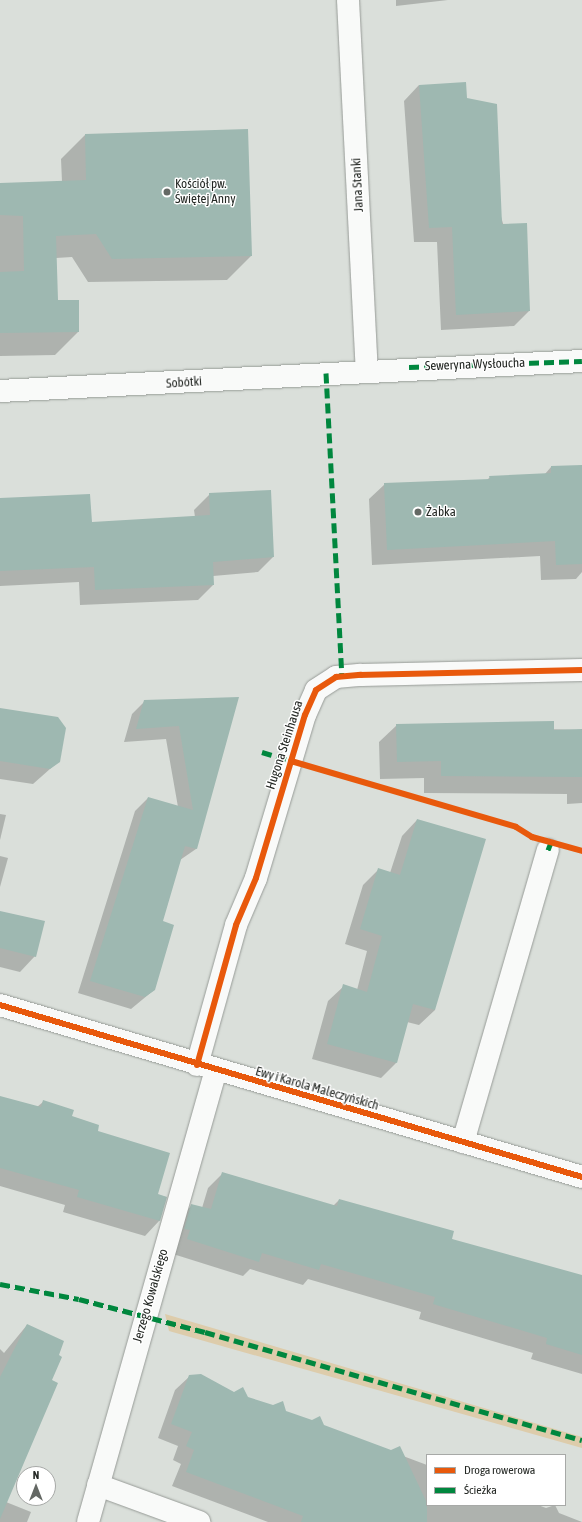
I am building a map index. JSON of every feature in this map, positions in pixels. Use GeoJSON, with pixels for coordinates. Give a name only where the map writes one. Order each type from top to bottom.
{"type":"FeatureCollection","features":[{"type":"Feature","properties":{"kind":"street","name":"Jana Stanki"},"geometry":{"type":"LineString","coordinates":[[348,0],[367,371]]}},
{"type":"Feature","properties":{"kind":"street","name":"Seweryna Wysłoucha"},"geometry":{"type":"LineString","coordinates":[[367,371],[582,361]]}},
{"type":"Feature","properties":{"kind":"street","name":"Sobótki"},"geometry":{"type":"LineString","coordinates":[[0,390],[145,386],[367,371]]}},
{"type":"Feature","properties":{"kind":"street","name":"Hugona Steinhausa"},"geometry":{"type":"LineString","coordinates":[[206,1068],[236,925],[256,878],[305,715],[316,690],[336,677],[361,675],[582,670]]}},
{"type":"Feature","properties":{"kind":"street"},"geometry":{"type":"LineString","coordinates":[[463,1142],[548,850]]}},
{"type":"Feature","properties":{"kind":"street","name":"Ewy i Karola Maleczyńskich"},"geometry":{"type":"LineString","coordinates":[[0,1006],[206,1068],[582,1177]]}},
{"type":"Feature","properties":{"kind":"street","name":"Jerzego Kowalskiego"},"geometry":{"type":"LineString","coordinates":[[88,1522],[206,1068]]}},
{"type":"Feature","properties":{"kind":"street"},"geometry":{"type":"LineString","coordinates":[[98,1485],[199,1522]]}},
{"type":"Feature","properties":{"kind":"shaded area"},"geometry":{"type":"Polygon","coordinates":[[[165,1314],[582,1437],[582,1448],[169,1331],[165,1314]]]}},
{"type":"Feature","properties":{"kind":"building"},"geometry":{"type":"Polygon","coordinates":[[[466,82],[467,98],[497,104],[502,224],[527,223],[530,311],[456,315],[452,227],[429,228],[419,85],[466,82]]]}},
{"type":"Feature","properties":{"kind":"building","name":"Kościół pw. Świętej Anny"},"geometry":{"type":"Polygon","coordinates":[[[248,129],[252,256],[112,259],[96,234],[56,236],[58,300],[79,300],[79,332],[0,333],[0,272],[24,271],[23,216],[0,215],[0,183],[86,180],[85,134],[248,129]]]}},
{"type":"Feature","properties":{"kind":"building"},"geometry":{"type":"Polygon","coordinates":[[[582,465],[582,564],[556,565],[555,541],[387,550],[384,483],[490,479],[489,476],[551,473],[551,466],[582,465]]]}},
{"type":"Feature","properties":{"kind":"building"},"geometry":{"type":"Polygon","coordinates":[[[271,490],[274,557],[213,562],[214,585],[95,590],[94,567],[0,571],[0,498],[90,494],[92,522],[210,515],[209,493],[271,490]]]}},
{"type":"Feature","properties":{"kind":"building"},"geometry":{"type":"Polygon","coordinates":[[[239,697],[197,849],[185,846],[163,921],[174,925],[155,990],[145,997],[90,981],[148,797],[193,810],[179,726],[136,729],[144,700],[239,697]]]}},
{"type":"Feature","properties":{"kind":"building"},"geometry":{"type":"Polygon","coordinates":[[[0,708],[58,717],[66,728],[60,762],[50,769],[0,761],[0,708]]]}},
{"type":"Feature","properties":{"kind":"building"},"geometry":{"type":"Polygon","coordinates":[[[554,721],[554,730],[582,729],[582,777],[441,776],[441,761],[397,762],[396,724],[554,721]]]}},
{"type":"Feature","properties":{"kind":"building"},"geometry":{"type":"Polygon","coordinates":[[[417,819],[486,839],[435,1010],[413,1004],[397,1063],[327,1044],[343,984],[367,992],[382,936],[360,929],[378,868],[400,875],[417,819]]]}},
{"type":"Feature","properties":{"kind":"building"},"geometry":{"type":"Polygon","coordinates":[[[0,911],[45,921],[36,957],[0,948],[0,911]]]}},
{"type":"Feature","properties":{"kind":"building"},"geometry":{"type":"Polygon","coordinates":[[[0,1096],[41,1107],[43,1100],[74,1110],[72,1116],[99,1125],[98,1131],[170,1153],[158,1194],[167,1197],[160,1221],[77,1197],[79,1190],[0,1168],[0,1096]]]}},
{"type":"Feature","properties":{"kind":"building"},"geometry":{"type":"Polygon","coordinates":[[[222,1172],[337,1206],[339,1199],[454,1231],[452,1239],[582,1275],[582,1355],[546,1344],[547,1338],[433,1304],[435,1297],[321,1264],[319,1270],[262,1253],[259,1262],[187,1239],[190,1230],[184,1229],[191,1204],[211,1209],[222,1172]]]}},
{"type":"Feature","properties":{"kind":"building"},"geometry":{"type":"Polygon","coordinates":[[[27,1324],[64,1341],[59,1355],[62,1357],[52,1380],[58,1383],[23,1466],[16,1466],[16,1481],[0,1519],[0,1377],[27,1324]]]}},
{"type":"Feature","properties":{"kind":"building"},"geometry":{"type":"Polygon","coordinates":[[[201,1374],[234,1392],[243,1387],[248,1397],[273,1405],[283,1401],[286,1411],[312,1420],[320,1416],[324,1425],[391,1450],[400,1446],[426,1501],[427,1522],[301,1522],[303,1516],[186,1472],[194,1450],[186,1446],[192,1432],[171,1424],[189,1375],[201,1374]]]}},
{"type":"Feature","properties":{"kind":"marked path"},"geometry":{"type":"LineString","coordinates":[[409,367],[582,361]]}},
{"type":"Feature","properties":{"kind":"marked path"},"geometry":{"type":"LineString","coordinates":[[326,373],[342,677]]}},
{"type":"Feature","properties":{"kind":"marked path"},"geometry":{"type":"LineString","coordinates":[[262,752],[294,762]]}},
{"type":"Feature","properties":{"kind":"marked path"},"geometry":{"type":"LineString","coordinates":[[548,850],[551,842]]}},
{"type":"Feature","properties":{"kind":"marked path"},"geometry":{"type":"LineString","coordinates":[[0,1284],[79,1299],[205,1332],[582,1440]]}},
{"type":"Feature","properties":{"kind":"cycle path"},"geometry":{"type":"LineString","coordinates":[[197,1065],[236,925],[256,878],[305,715],[316,690],[336,677],[361,675],[582,670]]}},
{"type":"Feature","properties":{"kind":"cycle path"},"geometry":{"type":"LineString","coordinates":[[291,761],[516,827],[532,837],[582,851]]}},
{"type":"Feature","properties":{"kind":"cycle path"},"geometry":{"type":"LineString","coordinates":[[0,1005],[582,1177]]}},
{"type":"Feature","properties":{"kind":"place","name":"Kościół pw. Świętej Anny"},"geometry":{"type":"Point","coordinates":[167,192]}},
{"type":"Feature","properties":{"kind":"place","name":"Żabka"},"geometry":{"type":"Point","coordinates":[418,512]}}]}
